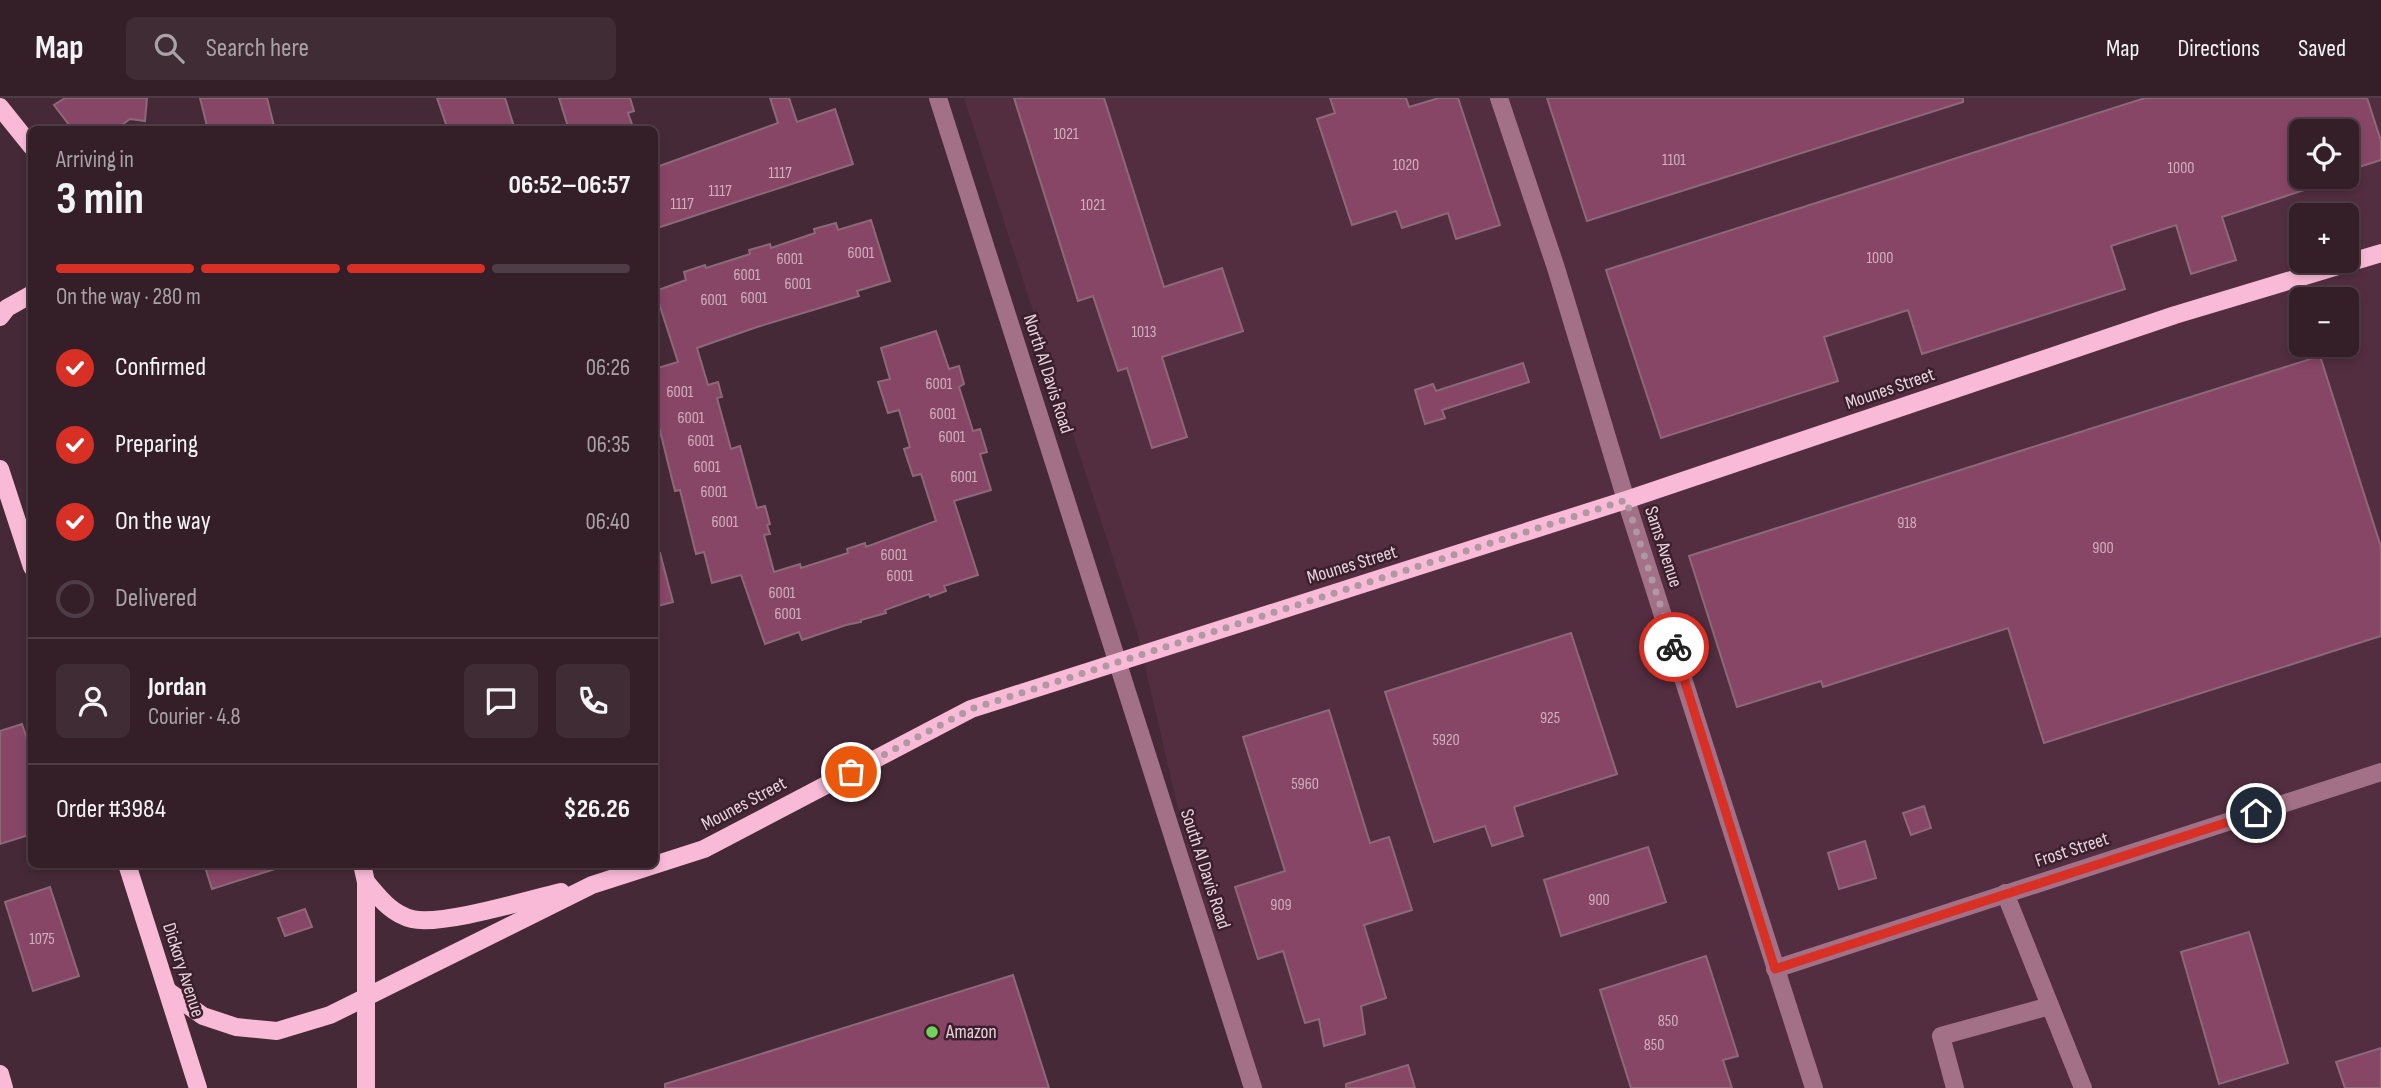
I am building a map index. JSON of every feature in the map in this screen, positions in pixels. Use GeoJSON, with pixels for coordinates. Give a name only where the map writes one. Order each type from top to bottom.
{"type":"FeatureCollection","features":[{"type":"Feature","properties":{"kind":"main road"},"geometry":{"type":"LineString","coordinates":[[0,107],[28,141]]}},
{"type":"Feature","properties":{"kind":"main road","name":"Mounes Street"},"geometry":{"type":"LineString","coordinates":[[658,864],[704,849],[971,709],[1626,500],[2175,315],[2381,253]]}},
{"type":"Feature","properties":{"kind":"main road"},"geometry":{"type":"LineString","coordinates":[[0,317],[6,308],[28,296]]}},
{"type":"Feature","properties":{"kind":"main road"},"geometry":{"type":"LineString","coordinates":[[0,469],[28,555]]}},
{"type":"Feature","properties":{"kind":"main road","name":"Dickory Avenue"},"geometry":{"type":"LineString","coordinates":[[128,868],[198,1088]]}},
{"type":"Feature","properties":{"kind":"main road","name":"Mounes Street"},"geometry":{"type":"LineString","coordinates":[[168,990],[203,1016],[236,1027],[277,1031],[330,1015],[592,885],[645,868]]}},
{"type":"Feature","properties":{"kind":"main road"},"geometry":{"type":"LineString","coordinates":[[364,873],[389,909],[412,919],[443,919],[592,885]]}},
{"type":"Feature","properties":{"kind":"main road"},"geometry":{"type":"LineString","coordinates":[[364,873],[366,1088]]}},
{"type":"Feature","properties":{"kind":"main road"},"geometry":{"type":"LineString","coordinates":[[0,1074],[5,1088]]}},
{"type":"Feature","properties":{"kind":"street","name":"North Al Davis Road"},"geometry":{"type":"LineString","coordinates":[[938,98],[1118,663]]}},
{"type":"Feature","properties":{"kind":"street","name":"Sams Avenue"},"geometry":{"type":"LineString","coordinates":[[1499,98],[1556,268],[1626,500],[1814,1088]]}},
{"type":"Feature","properties":{"kind":"street","name":"South Al Davis Road"},"geometry":{"type":"LineString","coordinates":[[1118,663],[1253,1088]]}},
{"type":"Feature","properties":{"kind":"street","name":"Frost Street"},"geometry":{"type":"LineString","coordinates":[[1775,969],[2381,772]]}},
{"type":"Feature","properties":{"kind":"street"},"geometry":{"type":"LineString","coordinates":[[2005,893],[2084,1088]]}},
{"type":"Feature","properties":{"kind":"street"},"geometry":{"type":"LineString","coordinates":[[1955,1088],[1941,1035],[2050,1006]]}},
{"type":"Feature","properties":{"kind":"shaded area"},"geometry":{"type":"Polygon","coordinates":[[[964,98],[2381,98],[2381,1088],[1243,1088],[1137,632],[964,98]]]}},
{"type":"Feature","properties":{"kind":"building"},"geometry":{"type":"Polygon","coordinates":[[[65,98],[147,98],[145,121],[130,119],[120,126],[70,126],[54,105],[65,98]]]}},
{"type":"Feature","properties":{"kind":"building"},"geometry":{"type":"Polygon","coordinates":[[[200,98],[267,98],[274,126],[207,126],[200,98]]]}},
{"type":"Feature","properties":{"kind":"building"},"geometry":{"type":"Polygon","coordinates":[[[437,98],[505,98],[514,126],[447,126],[437,98]]]}},
{"type":"Feature","properties":{"kind":"building"},"geometry":{"type":"Polygon","coordinates":[[[559,98],[630,98],[634,111],[628,113],[633,126],[568,126],[559,98]]]}},
{"type":"Feature","properties":{"kind":"building"},"geometry":{"type":"Polygon","coordinates":[[[770,98],[789,98],[797,122],[835,109],[853,164],[658,228],[658,167],[778,123],[770,98]]]}},
{"type":"Feature","properties":{"kind":"building"},"geometry":{"type":"Polygon","coordinates":[[[1014,98],[1104,98],[1164,287],[1222,268],[1243,331],[1162,357],[1187,437],[1152,448],[1127,368],[1118,371],[1093,296],[1078,301],[1014,98]]]}},
{"type":"Feature","properties":{"kind":"building"},"geometry":{"type":"Polygon","coordinates":[[[1330,98],[1406,98],[1409,107],[1439,98],[1458,98],[1500,225],[1456,239],[1448,213],[1402,228],[1396,211],[1352,225],[1317,119],[1335,113],[1330,98]]]}},
{"type":"Feature","properties":{"kind":"building"},"geometry":{"type":"Polygon","coordinates":[[[1547,98],[1963,98],[1963,102],[1587,221],[1547,98]]]}},
{"type":"Feature","properties":{"kind":"building"},"geometry":{"type":"Polygon","coordinates":[[[2145,98],[2367,98],[2381,141],[2381,160],[2359,167],[2359,119],[2289,119],[2289,189],[2308,189],[2222,217],[2236,260],[2191,274],[2176,225],[2111,246],[2125,289],[1922,354],[1908,310],[1824,337],[1838,381],[1661,438],[1606,270],[2145,98]]]}},
{"type":"Feature","properties":{"kind":"building"},"geometry":{"type":"Polygon","coordinates":[[[871,220],[890,281],[857,291],[859,296],[697,348],[708,385],[718,382],[722,397],[717,398],[731,449],[740,446],[757,508],[765,506],[770,534],[764,535],[774,572],[800,564],[801,568],[848,553],[847,549],[865,543],[866,547],[936,521],[921,474],[913,476],[904,449],[910,447],[899,410],[888,413],[878,382],[890,379],[881,348],[936,331],[949,369],[959,366],[964,384],[959,387],[973,431],[980,429],[987,452],[980,454],[991,490],[954,501],[978,575],[944,586],[946,591],[930,597],[929,594],[885,610],[886,613],[861,622],[802,640],[799,632],[765,644],[741,575],[712,583],[704,552],[696,554],[680,490],[675,491],[658,423],[658,368],[678,362],[658,300],[658,290],[686,280],[684,272],[750,254],[749,250],[770,244],[771,248],[815,233],[814,229],[836,223],[838,230],[871,220]]]}},
{"type":"Feature","properties":{"kind":"building"},"geometry":{"type":"Polygon","coordinates":[[[2320,357],[2381,547],[2381,636],[2044,743],[2008,628],[1823,687],[1821,681],[1737,707],[1689,556],[2320,357]]]}},
{"type":"Feature","properties":{"kind":"building"},"geometry":{"type":"Polygon","coordinates":[[[1523,363],[1529,382],[1442,410],[1445,418],[1425,424],[1415,390],[1433,384],[1436,391],[1523,363]]]}},
{"type":"Feature","properties":{"kind":"building"},"geometry":{"type":"Polygon","coordinates":[[[658,553],[660,553],[673,602],[658,606],[658,553]]]}},
{"type":"Feature","properties":{"kind":"building"},"geometry":{"type":"Polygon","coordinates":[[[1571,633],[1617,774],[1514,807],[1523,836],[1492,846],[1485,826],[1434,842],[1385,692],[1571,633]]]}},
{"type":"Feature","properties":{"kind":"building"},"geometry":{"type":"Polygon","coordinates":[[[1329,710],[1370,843],[1389,837],[1412,910],[1364,925],[1386,998],[1361,1006],[1365,1034],[1324,1046],[1319,1019],[1305,1023],[1283,951],[1258,959],[1235,887],[1285,871],[1243,737],[1329,710]]]}},
{"type":"Feature","properties":{"kind":"building"},"geometry":{"type":"Polygon","coordinates":[[[22,724],[28,742],[28,835],[0,844],[0,731],[22,724]]]}},
{"type":"Feature","properties":{"kind":"building"},"geometry":{"type":"Polygon","coordinates":[[[1924,806],[1931,828],[1911,835],[1903,813],[1924,806]]]}},
{"type":"Feature","properties":{"kind":"building"},"geometry":{"type":"Polygon","coordinates":[[[1865,841],[1876,878],[1839,889],[1828,853],[1865,841]]]}},
{"type":"Feature","properties":{"kind":"building"},"geometry":{"type":"Polygon","coordinates":[[[1648,847],[1666,902],[1561,936],[1544,880],[1648,847]]]}},
{"type":"Feature","properties":{"kind":"building"},"geometry":{"type":"Polygon","coordinates":[[[205,868],[278,868],[212,889],[205,868]]]}},
{"type":"Feature","properties":{"kind":"building"},"geometry":{"type":"Polygon","coordinates":[[[50,887],[79,976],[33,991],[5,902],[50,887]]]}},
{"type":"Feature","properties":{"kind":"building"},"geometry":{"type":"Polygon","coordinates":[[[305,909],[312,927],[285,936],[278,918],[305,909]]]}},
{"type":"Feature","properties":{"kind":"building"},"geometry":{"type":"Polygon","coordinates":[[[2249,932],[2288,1063],[2219,1084],[2181,952],[2249,932]]]}},
{"type":"Feature","properties":{"kind":"building"},"geometry":{"type":"Polygon","coordinates":[[[1706,956],[1738,1056],[1723,1060],[1732,1088],[1631,1088],[1600,990],[1706,956]]]}},
{"type":"Feature","properties":{"kind":"building","name":"Amazon"},"geometry":{"type":"Polygon","coordinates":[[[1013,975],[1049,1088],[665,1088],[665,1084],[1013,975]]]}},
{"type":"Feature","properties":{"kind":"building"},"geometry":{"type":"Polygon","coordinates":[[[2381,1048],[2381,1088],[2345,1088],[2336,1062],[2381,1048]]]}},
{"type":"Feature","properties":{"kind":"building"},"geometry":{"type":"Polygon","coordinates":[[[1408,1065],[1415,1088],[1346,1088],[1346,1084],[1408,1065]]]}},
{"type":"Feature","properties":{"kind":"way so far"},"geometry":{"type":"LineString","coordinates":[[851,772],[971,709],[1626,500],[1674,647]]}},
{"type":"Feature","properties":{"kind":"place","name":"Amazon"},"geometry":{"type":"Point","coordinates":[932,1032]}},
{"type":"Feature","properties":{"kind":"route"},"geometry":{"type":"LineString","coordinates":[[1674,647],[1775,969],[2256,813]]}}]}
